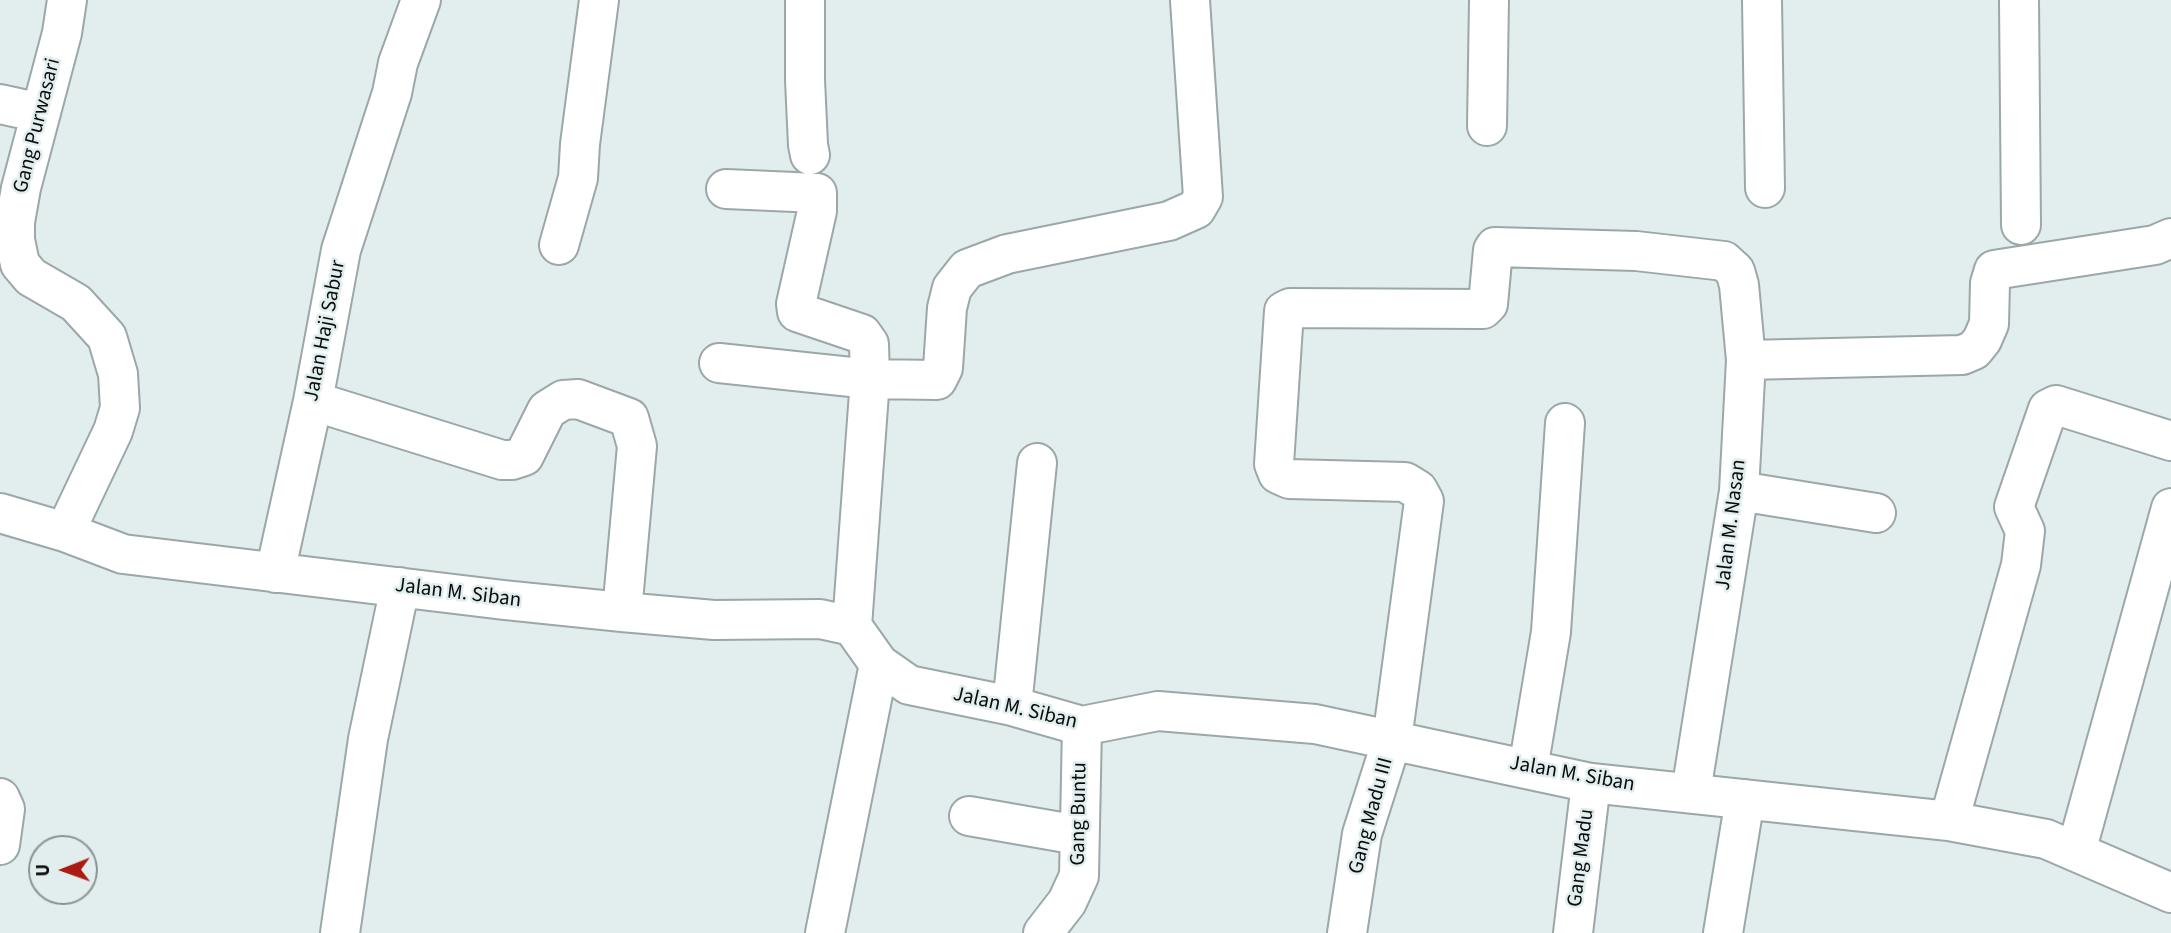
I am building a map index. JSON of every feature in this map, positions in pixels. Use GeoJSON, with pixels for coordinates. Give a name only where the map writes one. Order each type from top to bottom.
{"type":"FeatureCollection","features":[{"type":"Feature","properties":{"kind":"street","name":"Gang Purwasari"},"geometry":{"type":"LineString","coordinates":[[65,533],[113,431],[120,408],[118,373],[107,337],[76,303],[31,277],[20,264],[15,240],[15,222],[62,33],[67,0]]}},
{"type":"Feature","properties":{"kind":"street","name":"Jalan Haji Sabur"},"geometry":{"type":"LineString","coordinates":[[275,572],[313,401],[341,250],[392,93],[398,63],[421,0]]}},
{"type":"Feature","properties":{"kind":"street"},"geometry":{"type":"LineString","coordinates":[[559,245],[578,178],[599,0]]}},
{"type":"Feature","properties":{"kind":"street"},"geometry":{"type":"LineString","coordinates":[[806,0],[805,80],[810,155]]}},
{"type":"Feature","properties":{"kind":"street"},"geometry":{"type":"LineString","coordinates":[[1487,126],[1489,0]]}},
{"type":"Feature","properties":{"kind":"street"},"geometry":{"type":"LineString","coordinates":[[1762,0],[1765,188]]}},
{"type":"Feature","properties":{"kind":"street"},"geometry":{"type":"LineString","coordinates":[[2019,0],[2021,225]]}},
{"type":"Feature","properties":{"kind":"street"},"geometry":{"type":"LineString","coordinates":[[719,363],[870,379],[937,380],[943,369],[947,308],[953,288],[967,269],[1007,254],[1169,221],[1196,209],[1203,197],[1190,2]]}},
{"type":"Feature","properties":{"kind":"street"},"geometry":{"type":"LineString","coordinates":[[0,104],[41,113]]}},
{"type":"Feature","properties":{"kind":"street"},"geometry":{"type":"LineString","coordinates":[[726,189],[817,193],[817,211],[796,304],[797,312],[862,334],[869,344],[870,379],[852,626]]}},
{"type":"Feature","properties":{"kind":"street"},"geometry":{"type":"LineString","coordinates":[[1746,360],[1962,355],[1974,350],[1989,324],[1990,283],[1994,270],[2155,245],[2171,238]]}},
{"type":"Feature","properties":{"kind":"street","name":"Gang Madu III"},"geometry":{"type":"LineString","coordinates":[[1347,933],[1362,834],[1392,740],[1424,501],[1418,490],[1405,482],[1289,479],[1278,474],[1274,464],[1284,311],[1290,308],[1483,309],[1488,304],[1495,247],[1636,251],[1724,261]]}},
{"type":"Feature","properties":{"kind":"street","name":"Jalan M. Nasan"},"geometry":{"type":"LineString","coordinates":[[1691,792],[1739,491],[1746,360],[1740,285],[1735,271],[1724,261]]}},
{"type":"Feature","properties":{"kind":"street"},"geometry":{"type":"LineString","coordinates":[[313,401],[357,412],[502,460],[524,456],[547,410],[563,400],[578,399],[629,418],[637,446],[622,612]]}},
{"type":"Feature","properties":{"kind":"street"},"geometry":{"type":"LineString","coordinates":[[1948,821],[2021,565],[2025,531],[2014,507],[2048,409],[2056,405],[2171,440]]}},
{"type":"Feature","properties":{"kind":"street"},"geometry":{"type":"LineString","coordinates":[[1528,769],[1551,632],[1565,423]]}},
{"type":"Feature","properties":{"kind":"street"},"geometry":{"type":"LineString","coordinates":[[1012,706],[1037,463]]}},
{"type":"Feature","properties":{"kind":"street"},"geometry":{"type":"LineString","coordinates":[[1739,491],[1876,513]]}},
{"type":"Feature","properties":{"kind":"street"},"geometry":{"type":"LineString","coordinates":[[2076,852],[2171,508]]}},
{"type":"Feature","properties":{"kind":"street","name":"Jalan M. Siban"},"geometry":{"type":"LineString","coordinates":[[0,513],[123,554],[622,612],[714,620],[820,619],[852,626],[878,664],[909,685],[1012,706],[1082,726],[1158,711],[1315,724],[1591,783],[1948,821],[2046,839],[2171,893]]}},
{"type":"Feature","properties":{"kind":"street"},"geometry":{"type":"LineString","coordinates":[[340,933],[368,739],[400,587]]}},
{"type":"Feature","properties":{"kind":"street"},"geometry":{"type":"LineString","coordinates":[[825,933],[878,664]]}},
{"type":"Feature","properties":{"kind":"street","name":"Gang Buntu"},"geometry":{"type":"LineString","coordinates":[[1042,933],[1074,889],[1079,876],[1082,726]]}},
{"type":"Feature","properties":{"kind":"street","name":"Gang Madu"},"geometry":{"type":"LineString","coordinates":[[1573,933],[1591,783]]}},
{"type":"Feature","properties":{"kind":"street"},"geometry":{"type":"LineString","coordinates":[[0,798],[5,809],[0,845]]}},
{"type":"Feature","properties":{"kind":"street"},"geometry":{"type":"LineString","coordinates":[[1723,933],[1745,799]]}},
{"type":"Feature","properties":{"kind":"street"},"geometry":{"type":"LineString","coordinates":[[969,816],[1078,835]]}}]}
